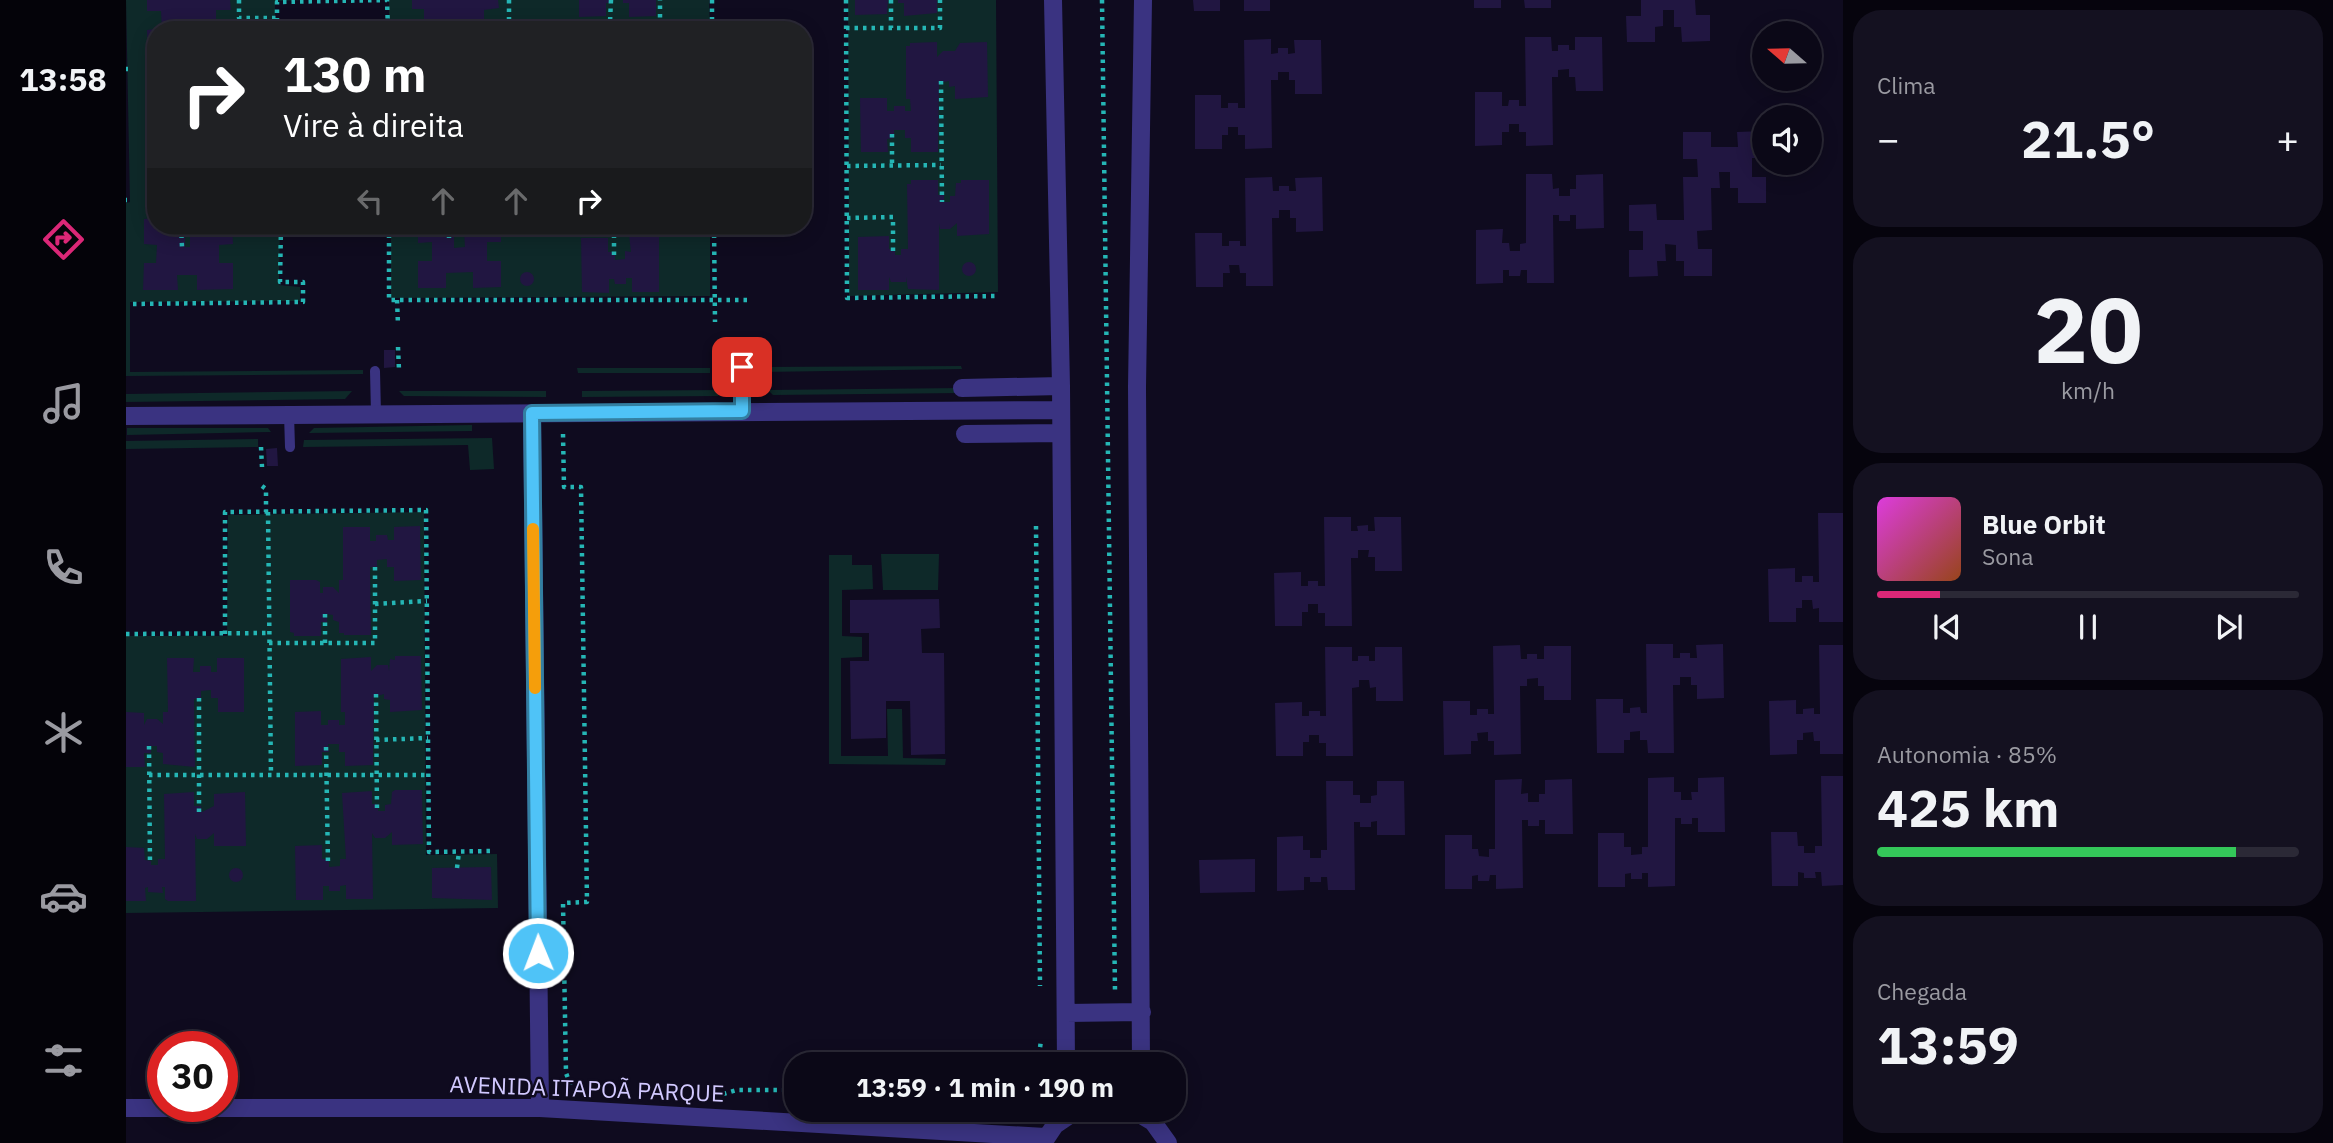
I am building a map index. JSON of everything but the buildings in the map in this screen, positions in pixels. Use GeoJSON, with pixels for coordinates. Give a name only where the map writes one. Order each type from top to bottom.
{"type":"FeatureCollection","features":[{"type":"Feature","properties":{"kind":"street"},"geometry":{"type":"LineString","coordinates":[[1053,0],[1061,386],[1066,1052]]}},
{"type":"Feature","properties":{"kind":"street"},"geometry":{"type":"LineString","coordinates":[[1142,1052],[1137,387],[1143,0]]}},
{"type":"Feature","properties":{"kind":"street"},"geometry":{"type":"LineString","coordinates":[[962,388],[1061,386]]}},
{"type":"Feature","properties":{"kind":"street"},"geometry":{"type":"LineString","coordinates":[[126,416],[1061,410]]}},
{"type":"Feature","properties":{"kind":"street"},"geometry":{"type":"LineString","coordinates":[[532,413],[540,1108]]}},
{"type":"Feature","properties":{"kind":"street"},"geometry":{"type":"LineString","coordinates":[[965,434],[1061,433]]}},
{"type":"Feature","properties":{"kind":"street"},"geometry":{"type":"LineString","coordinates":[[1066,1013],[1142,1012]]}},
{"type":"Feature","properties":{"kind":"street","name":"AVENIDA ITAPOÃ PARQUE"},"geometry":{"type":"LineString","coordinates":[[126,1108],[540,1108],[1044,1140]]}},
{"type":"Feature","properties":{"kind":"street"},"geometry":{"type":"LineString","coordinates":[[1044,1140],[1060,1122]]}},
{"type":"Feature","properties":{"kind":"street"},"geometry":{"type":"LineString","coordinates":[[1153,1122],[1168,1143]]}},
{"type":"Feature","properties":{"kind":"lane"},"geometry":{"type":"LineString","coordinates":[[742,367],[742,411]]}},
{"type":"Feature","properties":{"kind":"lane"},"geometry":{"type":"LineString","coordinates":[[374,370],[376,414]]}},
{"type":"Feature","properties":{"kind":"lane"},"geometry":{"type":"LineString","coordinates":[[289,414],[290,447]]}},
{"type":"Feature","properties":{"kind":"path"},"geometry":{"type":"LineString","coordinates":[[239,0],[239,18],[277,18],[277,2],[387,0],[388,21]]}},
{"type":"Feature","properties":{"kind":"path"},"geometry":{"type":"LineString","coordinates":[[509,0],[509,21]]}},
{"type":"Feature","properties":{"kind":"path"},"geometry":{"type":"LineString","coordinates":[[610,21],[611,0]]}},
{"type":"Feature","properties":{"kind":"path"},"geometry":{"type":"LineString","coordinates":[[660,0],[660,21]]}},
{"type":"Feature","properties":{"kind":"path"},"geometry":{"type":"LineString","coordinates":[[712,0],[712,21]]}},
{"type":"Feature","properties":{"kind":"path"},"geometry":{"type":"LineString","coordinates":[[846,0],[848,298],[996,296]]}},
{"type":"Feature","properties":{"kind":"path"},"geometry":{"type":"LineString","coordinates":[[891,0],[891,28]]}},
{"type":"Feature","properties":{"kind":"path"},"geometry":{"type":"LineString","coordinates":[[846,28],[940,28],[940,0]]}},
{"type":"Feature","properties":{"kind":"path"},"geometry":{"type":"LineString","coordinates":[[1102,0],[1115,1013]]}},
{"type":"Feature","properties":{"kind":"path"},"geometry":{"type":"LineString","coordinates":[[941,81],[942,202]]}},
{"type":"Feature","properties":{"kind":"path"},"geometry":{"type":"LineString","coordinates":[[892,134],[892,166]]}},
{"type":"Feature","properties":{"kind":"path"},"geometry":{"type":"LineString","coordinates":[[847,166],[942,165]]}},
{"type":"Feature","properties":{"kind":"path"},"geometry":{"type":"LineString","coordinates":[[846,218],[893,218],[893,255]]}},
{"type":"Feature","properties":{"kind":"path"},"geometry":{"type":"LineString","coordinates":[[181,235],[182,247]]}},
{"type":"Feature","properties":{"kind":"path"},"geometry":{"type":"LineString","coordinates":[[133,304],[303,302],[303,282],[280,282],[281,235]]}},
{"type":"Feature","properties":{"kind":"path"},"geometry":{"type":"LineString","coordinates":[[389,235],[389,300],[748,300]]}},
{"type":"Feature","properties":{"kind":"path"},"geometry":{"type":"LineString","coordinates":[[449,235],[449,242]]}},
{"type":"Feature","properties":{"kind":"path"},"geometry":{"type":"LineString","coordinates":[[614,235],[614,256]]}},
{"type":"Feature","properties":{"kind":"path"},"geometry":{"type":"LineString","coordinates":[[714,235],[715,323]]}},
{"type":"Feature","properties":{"kind":"path"},"geometry":{"type":"LineString","coordinates":[[397,300],[398,325]]}},
{"type":"Feature","properties":{"kind":"path"},"geometry":{"type":"LineString","coordinates":[[715,345],[715,368]]}},
{"type":"Feature","properties":{"kind":"path"},"geometry":{"type":"LineString","coordinates":[[398,348],[399,370]]}},
{"type":"Feature","properties":{"kind":"path"},"geometry":{"type":"LineString","coordinates":[[563,433],[564,487],[581,487],[587,902],[564,903],[566,1073],[573,1091],[579,1097]]}},
{"type":"Feature","properties":{"kind":"path"},"geometry":{"type":"LineString","coordinates":[[261,447],[262,467]]}},
{"type":"Feature","properties":{"kind":"path"},"geometry":{"type":"LineString","coordinates":[[262,486],[266,489],[269,544],[271,775]]}},
{"type":"Feature","properties":{"kind":"path"},"geometry":{"type":"LineString","coordinates":[[225,634],[225,512],[426,510],[429,852],[492,851]]}},
{"type":"Feature","properties":{"kind":"path"},"geometry":{"type":"LineString","coordinates":[[1037,523],[1040,988]]}},
{"type":"Feature","properties":{"kind":"path"},"geometry":{"type":"LineString","coordinates":[[259,545],[269,544]]}},
{"type":"Feature","properties":{"kind":"path"},"geometry":{"type":"LineString","coordinates":[[270,643],[376,643],[375,562]]}},
{"type":"Feature","properties":{"kind":"path"},"geometry":{"type":"LineString","coordinates":[[259,600],[269,600]]}},
{"type":"Feature","properties":{"kind":"path"},"geometry":{"type":"LineString","coordinates":[[375,604],[427,601]]}},
{"type":"Feature","properties":{"kind":"path"},"geometry":{"type":"LineString","coordinates":[[325,643],[326,614]]}},
{"type":"Feature","properties":{"kind":"path"},"geometry":{"type":"LineString","coordinates":[[126,634],[269,633]]}},
{"type":"Feature","properties":{"kind":"path"},"geometry":{"type":"LineString","coordinates":[[199,694],[199,812]]}},
{"type":"Feature","properties":{"kind":"path"},"geometry":{"type":"LineString","coordinates":[[376,694],[377,811]]}},
{"type":"Feature","properties":{"kind":"path"},"geometry":{"type":"LineString","coordinates":[[376,740],[428,738]]}},
{"type":"Feature","properties":{"kind":"path"},"geometry":{"type":"LineString","coordinates":[[149,746],[150,865]]}},
{"type":"Feature","properties":{"kind":"path"},"geometry":{"type":"LineString","coordinates":[[326,747],[328,864]]}},
{"type":"Feature","properties":{"kind":"path"},"geometry":{"type":"LineString","coordinates":[[149,775],[429,775]]}},
{"type":"Feature","properties":{"kind":"path"},"geometry":{"type":"LineString","coordinates":[[457,868],[459,852]]}},
{"type":"Feature","properties":{"kind":"path"},"geometry":{"type":"LineString","coordinates":[[1039,1052],[1041,1026]]}},
{"type":"Feature","properties":{"kind":"path"},"geometry":{"type":"LineString","coordinates":[[715,1097],[737,1090],[784,1090]]}},
{"type":"Feature","properties":{"kind":"green space"},"geometry":{"type":"Polygon","coordinates":[[[126,0],[308,0],[275,1],[275,21],[147,21],[147,235],[280,235],[279,285],[300,287],[300,301],[130,302],[130,372],[363,370],[363,374],[126,376],[126,203],[130,202],[126,0]]]}},
{"type":"Feature","properties":{"kind":"green space"},"geometry":{"type":"Polygon","coordinates":[[[389,0],[709,0],[710,21],[389,21],[389,0]]]}},
{"type":"Feature","properties":{"kind":"green space"},"geometry":{"type":"Polygon","coordinates":[[[848,0],[996,0],[998,292],[849,296],[848,0]]]}},
{"type":"Feature","properties":{"kind":"green space"},"geometry":{"type":"Polygon","coordinates":[[[391,235],[710,235],[710,296],[391,298],[391,235]]]}},
{"type":"Feature","properties":{"kind":"green space"},"geometry":{"type":"Polygon","coordinates":[[[961,366],[962,369],[756,372],[754,367],[961,366]]]}},
{"type":"Feature","properties":{"kind":"green space"},"geometry":{"type":"Polygon","coordinates":[[[577,368],[710,368],[710,373],[578,373],[577,368]]]}},
{"type":"Feature","properties":{"kind":"green space"},"geometry":{"type":"Polygon","coordinates":[[[962,388],[961,393],[773,395],[768,390],[962,388]]]}},
{"type":"Feature","properties":{"kind":"green space"},"geometry":{"type":"Polygon","coordinates":[[[723,390],[718,396],[582,397],[582,391],[723,390]]]}},
{"type":"Feature","properties":{"kind":"green space"},"geometry":{"type":"Polygon","coordinates":[[[352,391],[345,399],[126,402],[126,394],[352,391]]]}},
{"type":"Feature","properties":{"kind":"green space"},"geometry":{"type":"Polygon","coordinates":[[[399,391],[546,391],[546,397],[404,396],[399,391]]]}},
{"type":"Feature","properties":{"kind":"green space"},"geometry":{"type":"Polygon","coordinates":[[[472,425],[472,431],[309,433],[314,428],[472,425]]]}},
{"type":"Feature","properties":{"kind":"green space"},"geometry":{"type":"Polygon","coordinates":[[[127,428],[268,428],[271,432],[127,435],[127,428]]]}},
{"type":"Feature","properties":{"kind":"green space"},"geometry":{"type":"Polygon","coordinates":[[[492,438],[494,469],[470,470],[468,445],[303,447],[304,440],[492,438]]]}},
{"type":"Feature","properties":{"kind":"green space"},"geometry":{"type":"Polygon","coordinates":[[[258,439],[258,447],[126,449],[126,441],[258,439]]]}},
{"type":"Feature","properties":{"kind":"green space"},"geometry":{"type":"Polygon","coordinates":[[[424,512],[426,855],[497,854],[498,908],[126,913],[126,636],[227,636],[228,515],[424,512]]]}},
{"type":"Feature","properties":{"kind":"green space"},"geometry":{"type":"Polygon","coordinates":[[[881,554],[939,554],[938,590],[883,590],[881,554]]]}},
{"type":"Feature","properties":{"kind":"green space"},"geometry":{"type":"Polygon","coordinates":[[[829,555],[852,555],[852,565],[872,565],[873,589],[842,590],[842,636],[862,637],[862,657],[841,658],[841,756],[888,756],[887,709],[902,709],[903,758],[946,759],[945,765],[829,764],[829,555]]]}},
{"type":"Feature","properties":{"kind":"slow traffic"},"geometry":{"type":"LineString","coordinates":[[533,529],[535,688]]}},
{"type":"Feature","properties":{"kind":"route"},"geometry":{"type":"LineString","coordinates":[[538,953],[532,413],[742,411],[742,367]]}}]}
